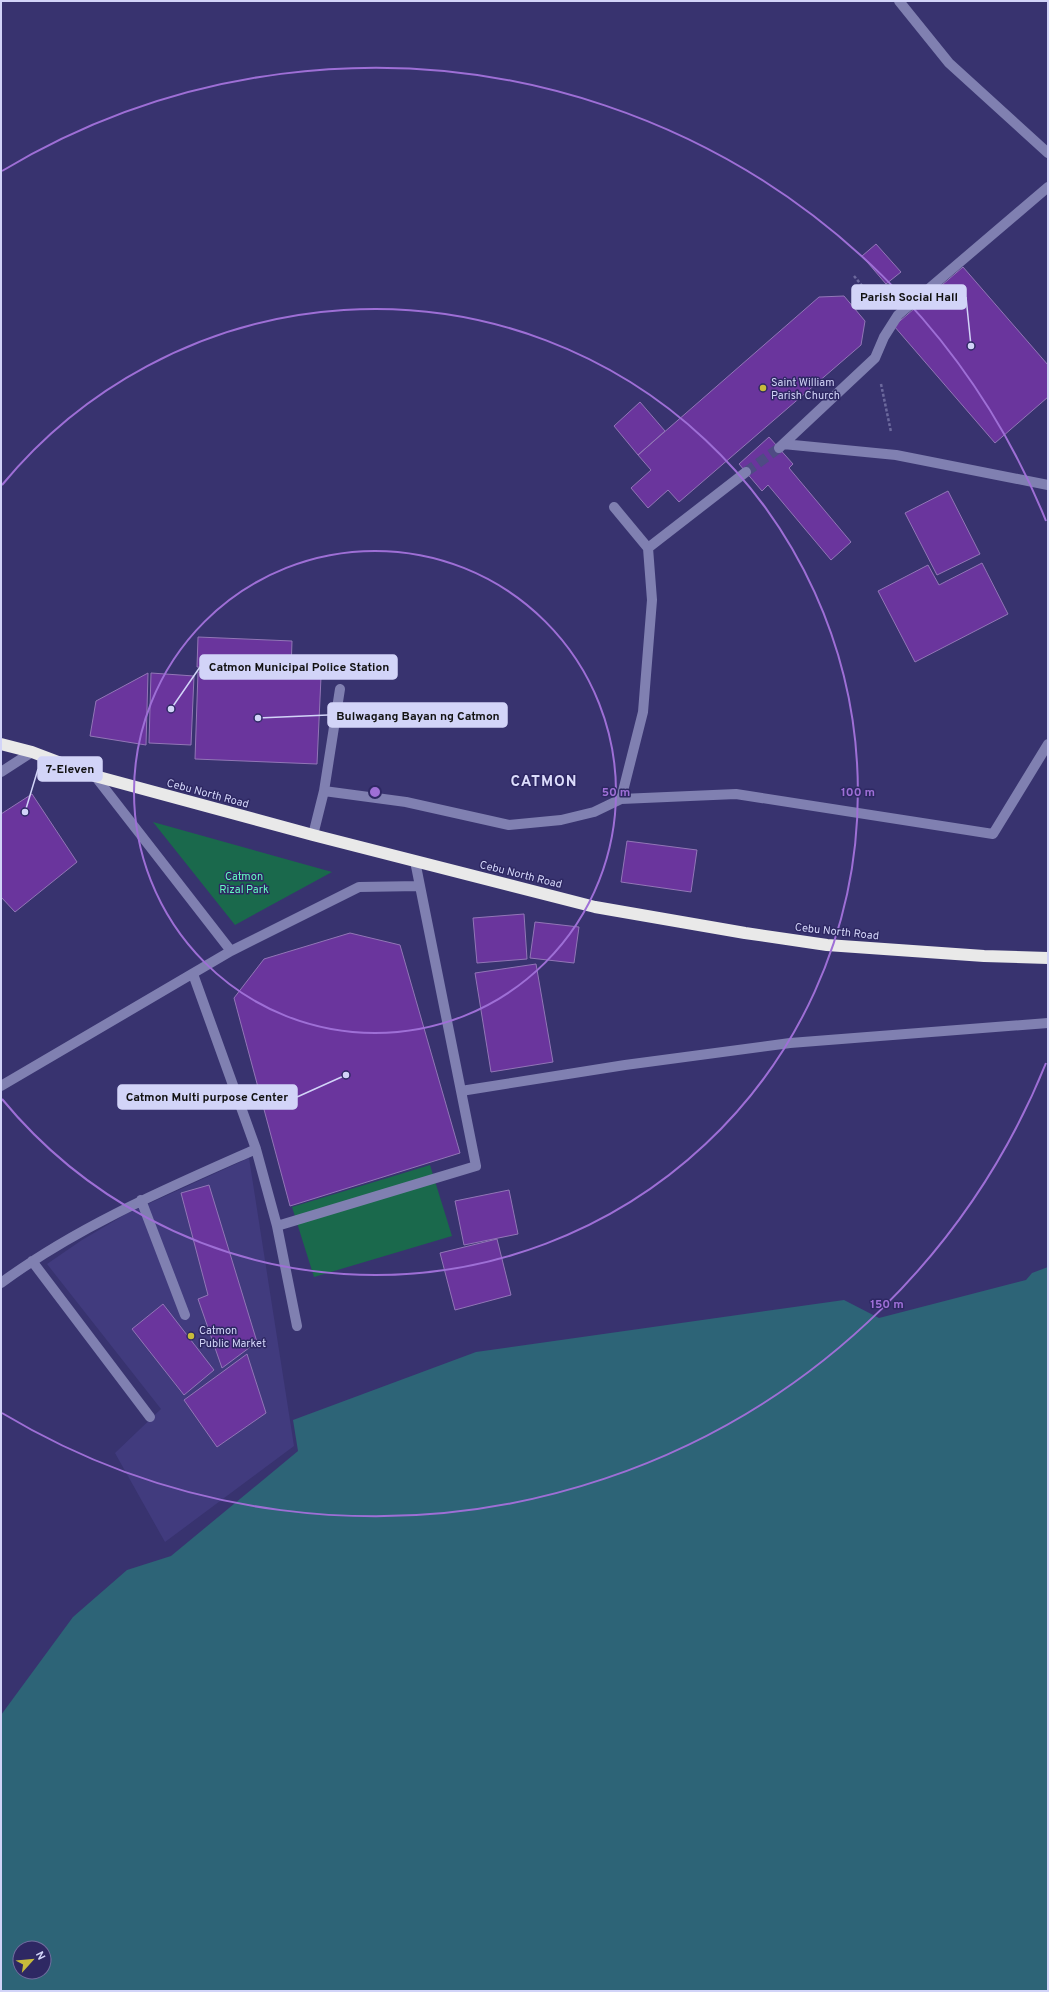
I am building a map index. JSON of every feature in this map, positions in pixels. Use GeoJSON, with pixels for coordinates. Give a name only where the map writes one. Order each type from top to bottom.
{"type":"FeatureCollection","features":[{"type":"Feature","properties":{"kind":"highway","name":"Cebu North Road"},"geometry":{"type":"LineString","coordinates":[[1,744],[32,752],[95,776],[313,835],[595,907],[745,933],[827,945],[984,956],[1048,958]]}},
{"type":"Feature","properties":{"kind":"street"},"geometry":{"type":"LineString","coordinates":[[899,1],[949,63],[1048,153]]}},
{"type":"Feature","properties":{"kind":"street"},"geometry":{"type":"LineString","coordinates":[[1048,187],[898,315],[884,337],[875,358],[781,446],[896,455],[1048,485]]}},
{"type":"Feature","properties":{"kind":"street"},"geometry":{"type":"LineString","coordinates":[[648,548],[746,472]]}},
{"type":"Feature","properties":{"kind":"street"},"geometry":{"type":"LineString","coordinates":[[614,507],[648,548],[652,600],[643,712],[621,799]]}},
{"type":"Feature","properties":{"kind":"street"},"geometry":{"type":"LineString","coordinates":[[313,835],[324,790],[340,689]]}},
{"type":"Feature","properties":{"kind":"street"},"geometry":{"type":"LineString","coordinates":[[324,790],[406,802],[508,825],[561,820],[594,812],[621,799],[736,794],[993,834],[1048,744]]}},
{"type":"Feature","properties":{"kind":"street"},"geometry":{"type":"LineString","coordinates":[[1,772],[32,752]]}},
{"type":"Feature","properties":{"kind":"street"},"geometry":{"type":"LineString","coordinates":[[95,776],[231,952]]}},
{"type":"Feature","properties":{"kind":"street"},"geometry":{"type":"LineString","coordinates":[[277,1226],[476,1166],[415,861]]}},
{"type":"Feature","properties":{"kind":"street"},"geometry":{"type":"LineString","coordinates":[[1,1086],[231,952],[359,887],[420,886]]}},
{"type":"Feature","properties":{"kind":"street"},"geometry":{"type":"LineString","coordinates":[[193,974],[256,1149],[277,1226],[297,1326]]}},
{"type":"Feature","properties":{"kind":"street"},"geometry":{"type":"LineString","coordinates":[[461,1092],[625,1065],[790,1044],[1048,1023]]}},
{"type":"Feature","properties":{"kind":"street"},"geometry":{"type":"LineString","coordinates":[[1,1283],[32,1260],[141,1200],[256,1149]]}},
{"type":"Feature","properties":{"kind":"street"},"geometry":{"type":"LineString","coordinates":[[141,1200],[185,1316]]}},
{"type":"Feature","properties":{"kind":"street"},"geometry":{"type":"LineString","coordinates":[[32,1260],[150,1417]]}},
{"type":"Feature","properties":{"kind":"path"},"geometry":{"type":"LineString","coordinates":[[854,276],[893,323]]}},
{"type":"Feature","properties":{"kind":"path"},"geometry":{"type":"LineString","coordinates":[[875,358],[896,455]]}},
{"type":"Feature","properties":{"kind":"shaded area","name":"Catmon Public Market"},"geometry":{"type":"Polygon","coordinates":[[[249,1158],[294,1446],[165,1542],[115,1453],[161,1409],[47,1264],[82,1240],[126,1214],[249,1158]]]}},
{"type":"Feature","properties":{"kind":"green space","name":"Catmon Rizal Park"},"geometry":{"type":"Polygon","coordinates":[[[153,822],[332,872],[235,925],[153,822]]]}},
{"type":"Feature","properties":{"kind":"green space"},"geometry":{"type":"Polygon","coordinates":[[[430,1165],[452,1236],[314,1277],[292,1207],[430,1165]]]}},
{"type":"Feature","properties":{"kind":"water"},"geometry":{"type":"Polygon","coordinates":[[[1048,1267],[1048,1991],[1,1991],[1,1715],[73,1617],[127,1570],[171,1556],[298,1451],[293,1420],[476,1352],[844,1300],[879,1318],[1026,1280],[1032,1273],[1048,1267]]]}},
{"type":"Feature","properties":{"kind":"building"},"geometry":{"type":"Polygon","coordinates":[[[876,244],[901,272],[886,284],[862,256],[876,244]]]}},
{"type":"Feature","properties":{"kind":"building"},"geometry":{"type":"Polygon","coordinates":[[[963,267],[1048,365],[1048,397],[995,443],[894,326],[963,267]]]}},
{"type":"Feature","properties":{"kind":"building","name":"Saint William Parish Church"},"geometry":{"type":"Polygon","coordinates":[[[844,296],[865,321],[861,345],[679,502],[668,490],[648,508],[631,488],[651,470],[638,455],[819,297],[844,296]]]}},
{"type":"Feature","properties":{"kind":"building"},"geometry":{"type":"Polygon","coordinates":[[[640,402],[665,431],[638,455],[614,426],[640,402]]]}},
{"type":"Feature","properties":{"kind":"building"},"geometry":{"type":"Polygon","coordinates":[[[769,437],[793,464],[789,468],[851,542],[831,560],[768,485],[762,491],[739,464],[769,437]]]}},
{"type":"Feature","properties":{"kind":"building"},"geometry":{"type":"Polygon","coordinates":[[[948,491],[980,554],[937,575],[905,513],[948,491]]]}},
{"type":"Feature","properties":{"kind":"building"},"geometry":{"type":"Polygon","coordinates":[[[982,563],[1008,614],[915,662],[878,591],[928,565],[939,585],[982,563]]]}},
{"type":"Feature","properties":{"kind":"building"},"geometry":{"type":"Polygon","coordinates":[[[198,637],[292,641],[291,671],[197,667],[198,637]]]}},
{"type":"Feature","properties":{"kind":"building"},"geometry":{"type":"Polygon","coordinates":[[[198,672],[321,677],[317,764],[195,759],[198,672]]]}},
{"type":"Feature","properties":{"kind":"building"},"geometry":{"type":"Polygon","coordinates":[[[148,673],[146,745],[90,736],[96,701],[148,673]]]}},
{"type":"Feature","properties":{"kind":"building"},"geometry":{"type":"Polygon","coordinates":[[[151,673],[194,676],[191,745],[149,743],[151,673]]]}},
{"type":"Feature","properties":{"kind":"building"},"geometry":{"type":"Polygon","coordinates":[[[32,794],[77,862],[15,912],[1,897],[1,814],[32,794]]]}},
{"type":"Feature","properties":{"kind":"building"},"geometry":{"type":"Polygon","coordinates":[[[627,841],[697,850],[691,892],[621,882],[627,841]]]}},
{"type":"Feature","properties":{"kind":"building"},"geometry":{"type":"Polygon","coordinates":[[[524,914],[527,959],[477,963],[473,918],[524,914]]]}},
{"type":"Feature","properties":{"kind":"building"},"geometry":{"type":"Polygon","coordinates":[[[535,922],[579,927],[574,963],[530,958],[535,922]]]}},
{"type":"Feature","properties":{"kind":"building"},"geometry":{"type":"Polygon","coordinates":[[[350,933],[400,945],[460,1153],[290,1206],[234,998],[264,959],[350,933]]]}},
{"type":"Feature","properties":{"kind":"building"},"geometry":{"type":"Polygon","coordinates":[[[536,964],[553,1062],[491,1072],[475,973],[536,964]]]}},
{"type":"Feature","properties":{"kind":"building"},"geometry":{"type":"Polygon","coordinates":[[[209,1185],[257,1342],[222,1368],[198,1299],[208,1295],[181,1193],[209,1185]]]}},
{"type":"Feature","properties":{"kind":"building"},"geometry":{"type":"Polygon","coordinates":[[[509,1190],[518,1234],[464,1245],[455,1201],[509,1190]]]}},
{"type":"Feature","properties":{"kind":"building"},"geometry":{"type":"Polygon","coordinates":[[[497,1239],[511,1295],[455,1310],[440,1253],[497,1239]]]}},
{"type":"Feature","properties":{"kind":"building"},"geometry":{"type":"Polygon","coordinates":[[[163,1304],[214,1370],[184,1395],[132,1329],[163,1304]]]}},
{"type":"Feature","properties":{"kind":"building"},"geometry":{"type":"Polygon","coordinates":[[[247,1354],[266,1413],[217,1447],[184,1400],[247,1354]]]}},
{"type":"Feature","properties":{"kind":"tunnel"},"geometry":{"type":"LineString","coordinates":[[746,472],[779,448]]}},
{"type":"Feature","properties":{"kind":"place","name":"Parish Social Hall"},"geometry":{"type":"Point","coordinates":[971,346]}},
{"type":"Feature","properties":{"kind":"place","name":"Saint William Parish Church"},"geometry":{"type":"Point","coordinates":[763,388]}},
{"type":"Feature","properties":{"kind":"place","name":"Catmon Municipal Police Station"},"geometry":{"type":"Point","coordinates":[171,709]}},
{"type":"Feature","properties":{"kind":"place","name":"Bulwagang Bayan ng Catmon"},"geometry":{"type":"Point","coordinates":[258,718]}},
{"type":"Feature","properties":{"kind":"place","name":"7-Eleven"},"geometry":{"type":"Point","coordinates":[25,812]}},
{"type":"Feature","properties":{"kind":"place","name":"Catmon Multi purpose Center"},"geometry":{"type":"Point","coordinates":[346,1075]}},
{"type":"Feature","properties":{"kind":"place","name":"Catmon Public Market"},"geometry":{"type":"Point","coordinates":[191,1336]}},
{"type":"Feature","properties":{"kind":"district","name":"CATMON"},"geometry":{"type":"Point","coordinates":[544,781]}}]}
